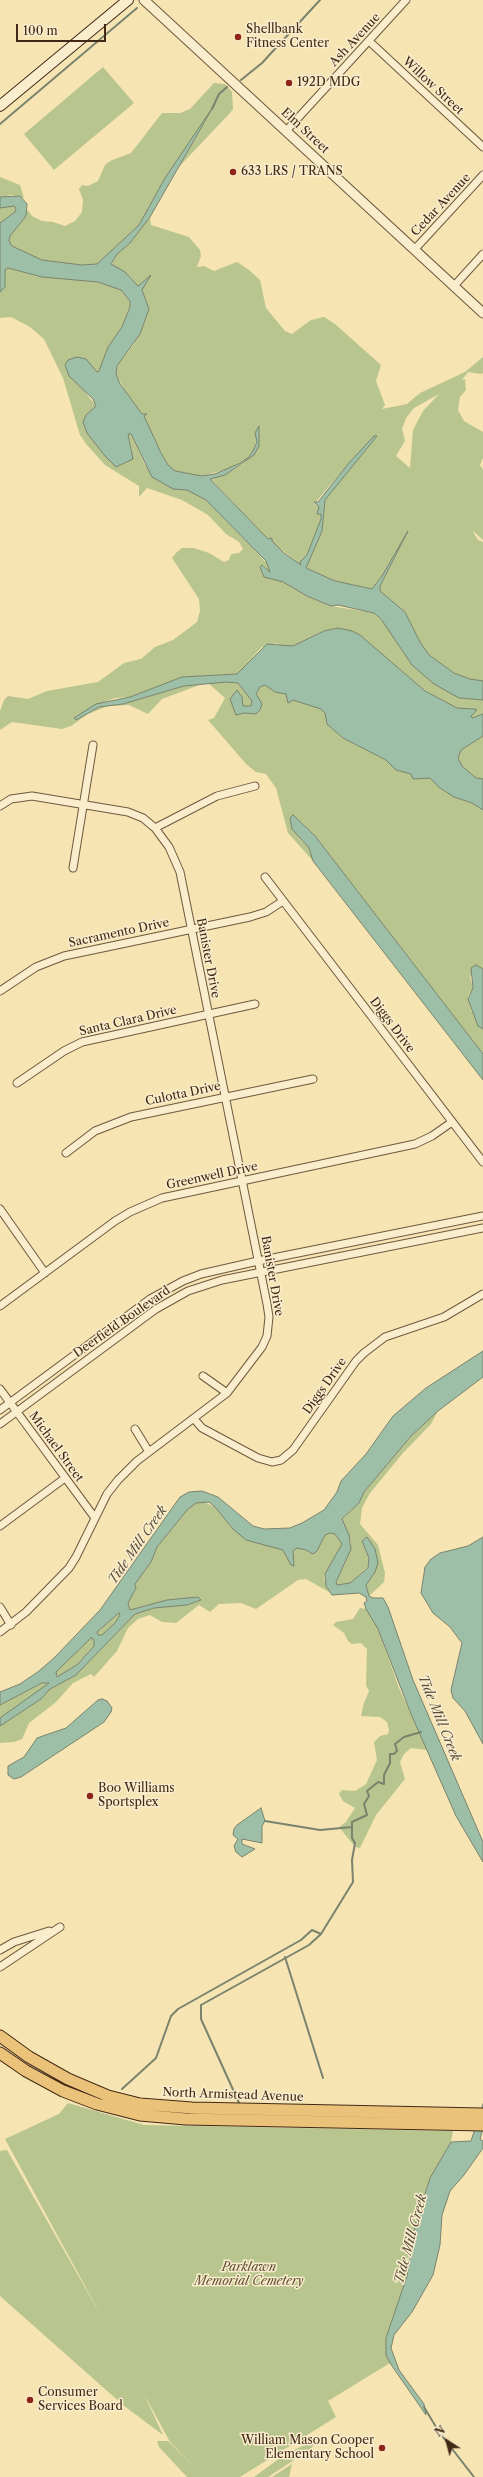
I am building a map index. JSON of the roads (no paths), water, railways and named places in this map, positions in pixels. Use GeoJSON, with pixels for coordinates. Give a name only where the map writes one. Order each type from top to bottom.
{"type":"FeatureCollection","features":[{"type":"Feature","properties":{"kind":"main road"},"geometry":{"type":"LineString","coordinates":[[0,106],[128,0]]}},
{"type":"Feature","properties":{"kind":"main road","name":"North Armistead Avenue"},"geometry":{"type":"LineString","coordinates":[[0,2036],[28,2057],[68,2079],[108,2096],[140,2104],[192,2108],[476,2118],[483,2125]]}},
{"type":"Feature","properties":{"kind":"main road","name":"North Armistead Avenue"},"geometry":{"type":"LineString","coordinates":[[0,2053],[26,2071],[63,2091],[97,2104],[140,2115],[186,2119],[476,2118]]}},
{"type":"Feature","properties":{"kind":"street","name":"Elm Street"},"geometry":{"type":"LineString","coordinates":[[144,0],[287,130],[483,313]]}},
{"type":"Feature","properties":{"kind":"street","name":"Ash Avenue"},"geometry":{"type":"LineString","coordinates":[[287,130],[406,0]]}},
{"type":"Feature","properties":{"kind":"street","name":"Willow Street"},"geometry":{"type":"LineString","coordinates":[[369,41],[483,147]]}},
{"type":"Feature","properties":{"kind":"street","name":"Cedar Avenue"},"geometry":{"type":"LineString","coordinates":[[415,249],[483,175]]}},
{"type":"Feature","properties":{"kind":"street"},"geometry":{"type":"LineString","coordinates":[[454,286],[483,254]]}},
{"type":"Feature","properties":{"kind":"street"},"geometry":{"type":"LineString","coordinates":[[73,868],[94,745]]}},
{"type":"Feature","properties":{"kind":"street"},"geometry":{"type":"LineString","coordinates":[[155,828],[217,796],[255,786]]}},
{"type":"Feature","properties":{"kind":"street","name":"Banister Drive"},"geometry":{"type":"LineString","coordinates":[[0,806],[11,800],[32,796],[83,806],[128,812],[143,818],[155,828],[169,847],[177,864],[192,929],[269,1317],[267,1336],[262,1347],[227,1393],[194,1420],[149,1452],[118,1480],[107,1494],[76,1557],[68,1568],[11,1625],[0,1632]]}},
{"type":"Feature","properties":{"kind":"street","name":"Diggs Drive"},"geometry":{"type":"LineString","coordinates":[[265,877],[483,1162]]}},
{"type":"Feature","properties":{"kind":"street","name":"Sacramento Drive"},"geometry":{"type":"LineString","coordinates":[[0,991],[36,967],[64,956],[250,918],[266,912],[283,901]]}},
{"type":"Feature","properties":{"kind":"street","name":"Santa Clara Drive"},"geometry":{"type":"LineString","coordinates":[[17,1083],[64,1051],[82,1042],[255,1004]]}},
{"type":"Feature","properties":{"kind":"street","name":"Culotta Drive"},"geometry":{"type":"LineString","coordinates":[[66,1153],[95,1132],[131,1117],[225,1096],[313,1079]]}},
{"type":"Feature","properties":{"kind":"street","name":"Greenwell Drive"},"geometry":{"type":"LineString","coordinates":[[0,1306],[115,1221],[141,1206],[174,1194],[415,1144],[432,1136],[452,1122]]}},
{"type":"Feature","properties":{"kind":"street"},"geometry":{"type":"LineString","coordinates":[[0,1209],[45,1273]]}},
{"type":"Feature","properties":{"kind":"street","name":"Deerfield Boulevard"},"geometry":{"type":"LineString","coordinates":[[0,1410],[167,1289],[201,1274],[258,1261],[483,1216]]}},
{"type":"Feature","properties":{"kind":"street","name":"Deerfield Boulevard"},"geometry":{"type":"LineString","coordinates":[[0,1424],[173,1298],[206,1284],[483,1228]]}},
{"type":"Feature","properties":{"kind":"street","name":"Diggs Drive"},"geometry":{"type":"LineString","coordinates":[[194,1420],[202,1428],[258,1458],[272,1462],[281,1460],[293,1450],[356,1361],[369,1349],[396,1332],[444,1317],[483,1294]]}},
{"type":"Feature","properties":{"kind":"street"},"geometry":{"type":"LineString","coordinates":[[203,1376],[227,1393]]}},
{"type":"Feature","properties":{"kind":"street","name":"Michael Street"},"geometry":{"type":"LineString","coordinates":[[0,1389],[95,1518]]}},
{"type":"Feature","properties":{"kind":"street"},"geometry":{"type":"LineString","coordinates":[[135,1429],[149,1452]]}},
{"type":"Feature","properties":{"kind":"street"},"geometry":{"type":"LineString","coordinates":[[0,1526],[66,1478]]}},
{"type":"Feature","properties":{"kind":"street"},"geometry":{"type":"LineString","coordinates":[[0,1607],[11,1625]]}},
{"type":"Feature","properties":{"kind":"street"},"geometry":{"type":"LineString","coordinates":[[0,1950],[14,1942],[60,1927],[0,1967]]}},
{"type":"Feature","properties":{"kind":"waterway"},"geometry":{"type":"LineString","coordinates":[[241,80],[262,63],[320,0]]}},
{"type":"Feature","properties":{"kind":"waterway"},"geometry":{"type":"LineString","coordinates":[[0,124],[137,8]]}},
{"type":"Feature","properties":{"kind":"waterway"},"geometry":{"type":"LineString","coordinates":[[212,109],[219,94],[227,87]]}},
{"type":"Feature","properties":{"kind":"waterway"},"geometry":{"type":"LineString","coordinates":[[240,2105],[201,2019],[201,2005],[309,1945],[321,1934],[353,1882],[352,1860],[355,1843],[352,1838],[352,1822],[367,1815],[364,1804],[369,1796],[367,1791],[378,1782],[384,1784],[384,1775],[390,1763],[390,1754],[394,1754],[397,1751],[395,1744],[404,1737],[421,1732]]}},
{"type":"Feature","properties":{"kind":"waterway"},"geometry":{"type":"LineString","coordinates":[[265,1821],[320,1830],[352,1827]]}},
{"type":"Feature","properties":{"kind":"waterway"},"geometry":{"type":"LineString","coordinates":[[122,2089],[156,2058],[171,2016],[178,2009],[301,1940],[312,1930],[321,1934]]}},
{"type":"Feature","properties":{"kind":"waterway"},"geometry":{"type":"LineString","coordinates":[[285,1957],[323,2078]]}},
{"type":"Feature","properties":{"kind":"waterway","name":"Tide Mill Creek"},"geometry":{"type":"LineString","coordinates":[[424,2407],[439,2432],[474,2477]]}},
{"type":"Feature","properties":{"kind":"place","name":"Shellbank Fitness Center"},"geometry":{"type":"Point","coordinates":[238,37]}},
{"type":"Feature","properties":{"kind":"place","name":"192D MDG"},"geometry":{"type":"Point","coordinates":[289,83]}},
{"type":"Feature","properties":{"kind":"place","name":"633 LRS / TRANS"},"geometry":{"type":"Point","coordinates":[233,172]}},
{"type":"Feature","properties":{"kind":"place","name":"Boo Williams Sportsplex"},"geometry":{"type":"Point","coordinates":[90,1796]}},
{"type":"Feature","properties":{"kind":"place","name":"Consumer Services Board"},"geometry":{"type":"Point","coordinates":[30,2400]}},
{"type":"Feature","properties":{"kind":"place","name":"William Mason Cooper Elementary School"},"geometry":{"type":"Point","coordinates":[382,2448]}},
{"type":"Feature","properties":{"kind":"park label","name":"Parklawn Memorial Cemetery"},"geometry":{"type":"Point","coordinates":[249,2275]}}]}
